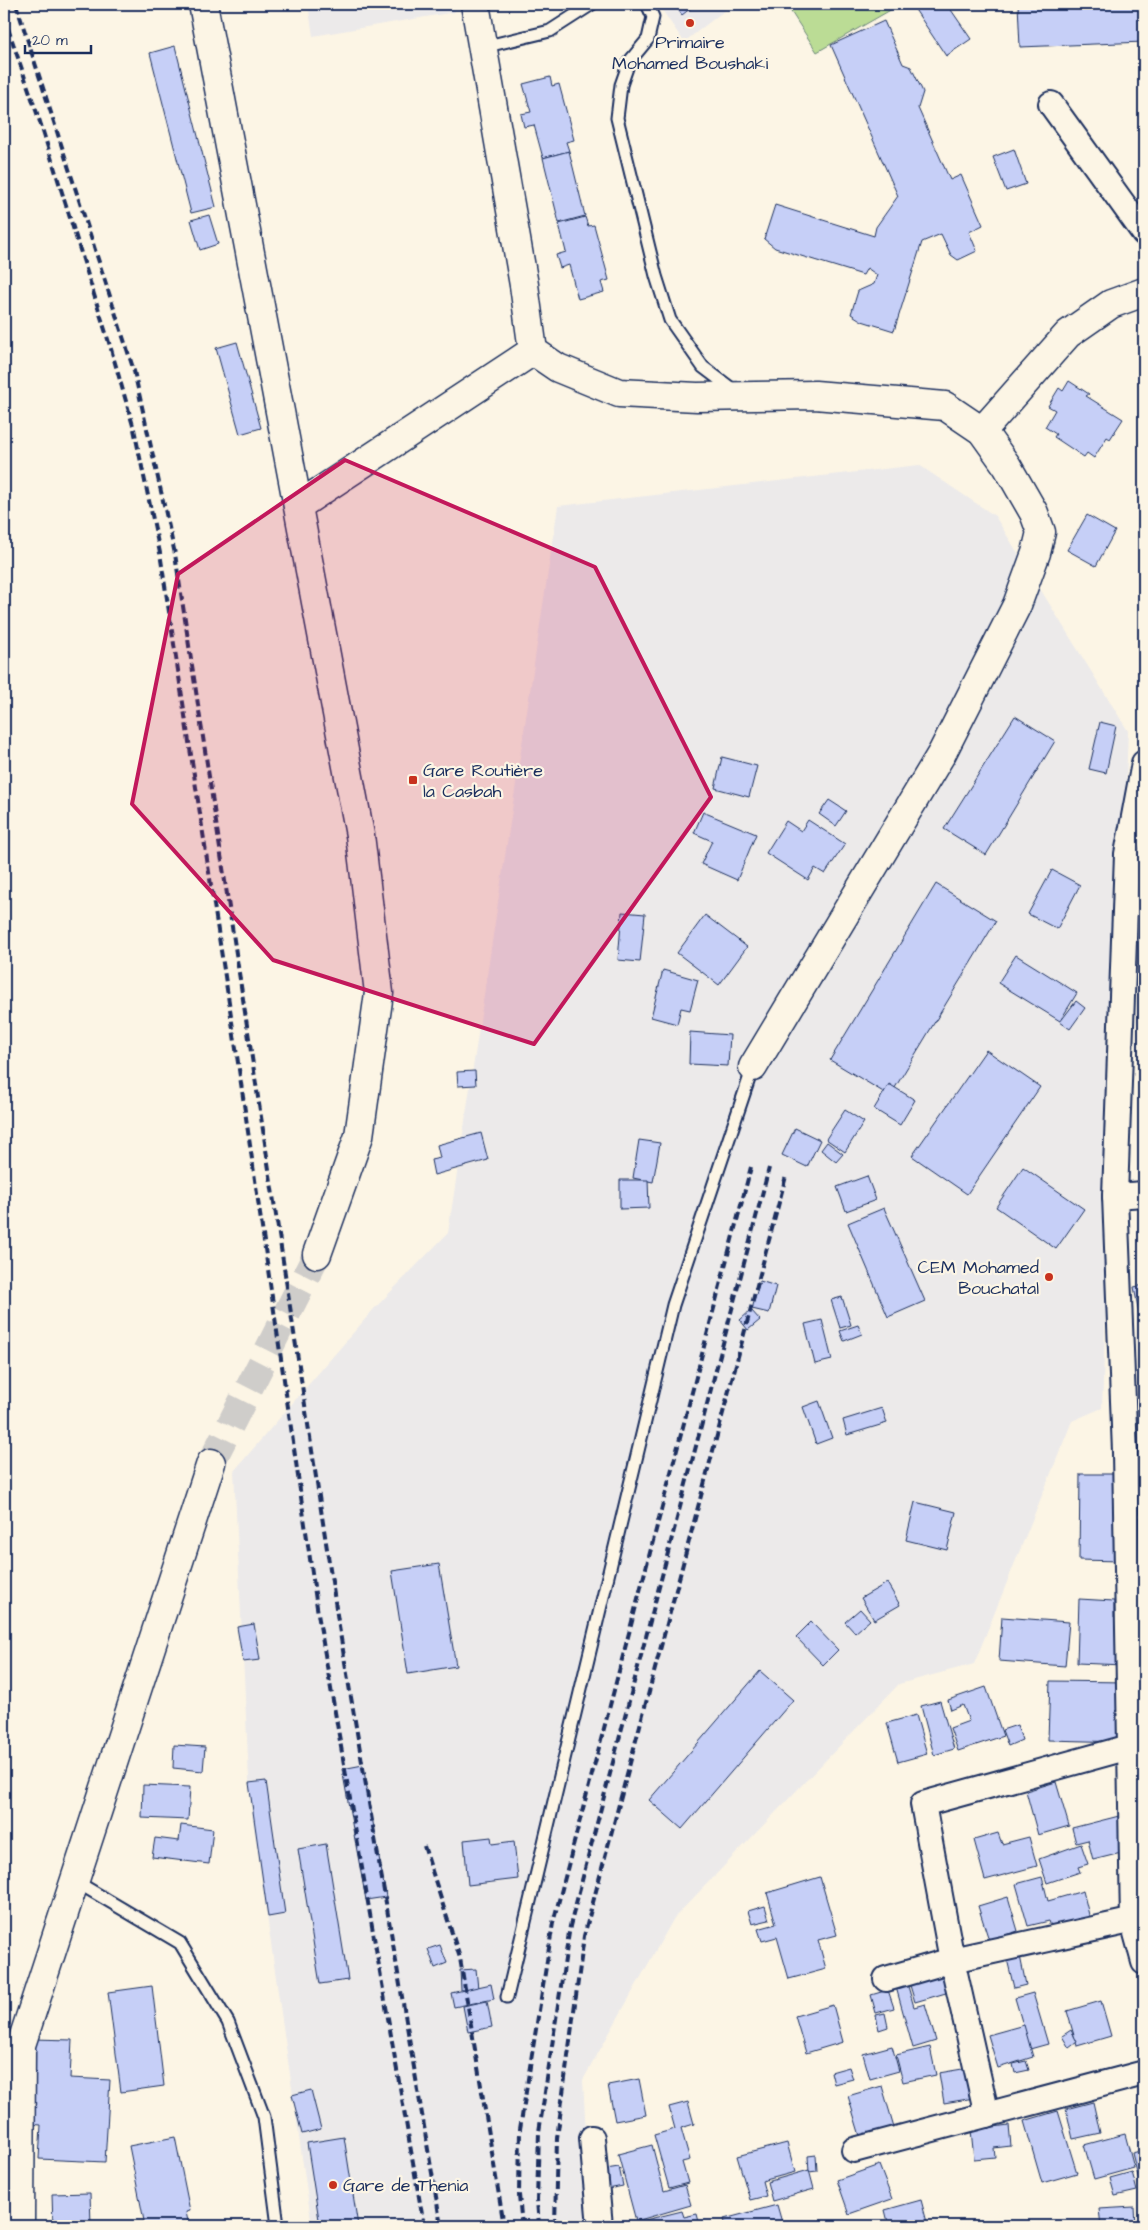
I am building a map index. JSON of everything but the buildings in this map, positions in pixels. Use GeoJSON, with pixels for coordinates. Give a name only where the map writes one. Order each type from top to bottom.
{"type":"FeatureCollection","features":[{"type":"Feature","properties":{"kind":"main road"},"geometry":{"type":"LineString","coordinates":[[203,4],[360,836],[379,993],[359,1136],[317,1254]]}},
{"type":"Feature","properties":{"kind":"main road"},"geometry":{"type":"LineString","coordinates":[[475,4],[524,285],[533,351],[558,368],[619,394],[697,397],[815,395],[944,406],[982,431],[1007,466],[1034,513],[1041,532],[1036,553],[1017,605],[942,753],[753,1067]]}},
{"type":"Feature","properties":{"kind":"main road"},"geometry":{"type":"LineString","coordinates":[[982,431],[1068,334],[1111,304],[1144,292]]}},
{"type":"Feature","properties":{"kind":"main road"},"geometry":{"type":"LineString","coordinates":[[298,506],[533,351]]}},
{"type":"Feature","properties":{"kind":"main road"},"geometry":{"type":"LineString","coordinates":[[20,2226],[21,2045],[211,1463]]}},
{"type":"Feature","properties":{"kind":"street"},"geometry":{"type":"LineString","coordinates":[[1051,104],[1144,233]]}},
{"type":"Feature","properties":{"kind":"street"},"geometry":{"type":"LineString","coordinates":[[1144,763],[1127,854],[1115,1196],[1135,1454],[1139,1920],[1144,1962]]}},
{"type":"Feature","properties":{"kind":"street"},"geometry":{"type":"LineString","coordinates":[[1115,1196],[1144,1194]]}},
{"type":"Feature","properties":{"kind":"street"},"geometry":{"type":"LineString","coordinates":[[986,2115],[952,1960],[923,1804],[1137,1745]]}},
{"type":"Feature","properties":{"kind":"street"},"geometry":{"type":"LineString","coordinates":[[886,1979],[952,1960],[1139,1920]]}},
{"type":"Feature","properties":{"kind":"street"},"geometry":{"type":"LineString","coordinates":[[854,2150],[1144,2073]]}},
{"type":"Feature","properties":{"kind":"street"},"geometry":{"type":"LineString","coordinates":[[592,2138],[600,2226]]}},
{"type":"Feature","properties":{"kind":"street"},"geometry":{"type":"LineString","coordinates":[[4,2214],[10,2226]]}},
{"type":"Feature","properties":{"kind":"lane"},"geometry":{"type":"LineString","coordinates":[[483,47],[550,31],[592,4]]}},
{"type":"Feature","properties":{"kind":"lane"},"geometry":{"type":"LineString","coordinates":[[647,4],[653,17],[648,39],[629,62],[621,84],[617,118],[656,276],[670,320],[704,367],[741,396]]}},
{"type":"Feature","properties":{"kind":"lane"},"geometry":{"type":"LineString","coordinates":[[507,1997],[672,1305],[753,1067]]}},
{"type":"Feature","properties":{"kind":"lane"},"geometry":{"type":"LineString","coordinates":[[75,1881],[180,1943],[228,2022],[264,2118],[278,2226]]}},
{"type":"Feature","properties":{"kind":"highlighted area"},"geometry":{"type":"Polygon","coordinates":[[[345,460],[595,567],[711,797],[534,1044],[273,960],[132,804],[178,574],[345,460]]]}},
{"type":"Feature","properties":{"kind":"shaded area"},"geometry":{"type":"Polygon","coordinates":[[[308,4],[454,4],[455,12],[313,36],[308,4]]]}},
{"type":"Feature","properties":{"kind":"shaded area","name":"Primaire Mohamed Boushaki"},"geometry":{"type":"Polygon","coordinates":[[[658,4],[733,4],[684,42],[658,4]]]}},
{"type":"Feature","properties":{"kind":"shaded area"},"geometry":{"type":"Polygon","coordinates":[[[919,465],[995,516],[1128,731],[1102,1408],[1072,1421],[974,1664],[899,1684],[674,1918],[583,2080],[591,2226],[312,2226],[250,1799],[234,1471],[373,1310],[448,1233],[558,506],[919,465]]]}},
{"type":"Feature","properties":{"kind":"green space"},"geometry":{"type":"Polygon","coordinates":[[[786,4],[901,4],[817,52],[786,4]]]}},
{"type":"Feature","properties":{"kind":"tunnel"},"geometry":{"type":"LineString","coordinates":[[211,1463],[317,1254]]}},
{"type":"Feature","properties":{"kind":"railway"},"geometry":{"type":"LineString","coordinates":[[16,4],[134,371],[175,554],[338,1621],[441,2226]]}},
{"type":"Feature","properties":{"kind":"railway"},"geometry":{"type":"LineString","coordinates":[[4,17],[40,122],[111,349],[134,429],[160,553],[234,1035],[318,1614],[424,2226]]}},
{"type":"Feature","properties":{"kind":"railway"},"geometry":{"type":"LineString","coordinates":[[522,2226],[519,2195],[520,2129],[553,1923],[751,1167]]}},
{"type":"Feature","properties":{"kind":"railway"},"geometry":{"type":"LineString","coordinates":[[539,2226],[537,2200],[539,2132],[570,1926],[769,1168]]}},
{"type":"Feature","properties":{"kind":"railway"},"geometry":{"type":"LineString","coordinates":[[555,2226],[557,2138],[584,1936],[786,1176]]}},
{"type":"Feature","properties":{"kind":"railway"},"geometry":{"type":"LineString","coordinates":[[424,1846],[460,1958],[504,2226]]}},
{"type":"Feature","properties":{"kind":"place","name":"Primaire Mohamed Boushaki"},"geometry":{"type":"Point","coordinates":[690,23]}},
{"type":"Feature","properties":{"kind":"place","name":"Gare Routière la Casbah"},"geometry":{"type":"Point","coordinates":[413,780]}},
{"type":"Feature","properties":{"kind":"place","name":"CEM Mohamed Bouchatal"},"geometry":{"type":"Point","coordinates":[1049,1277]}},
{"type":"Feature","properties":{"kind":"place","name":"Gare de Thenia"},"geometry":{"type":"Point","coordinates":[333,2185]}}]}
